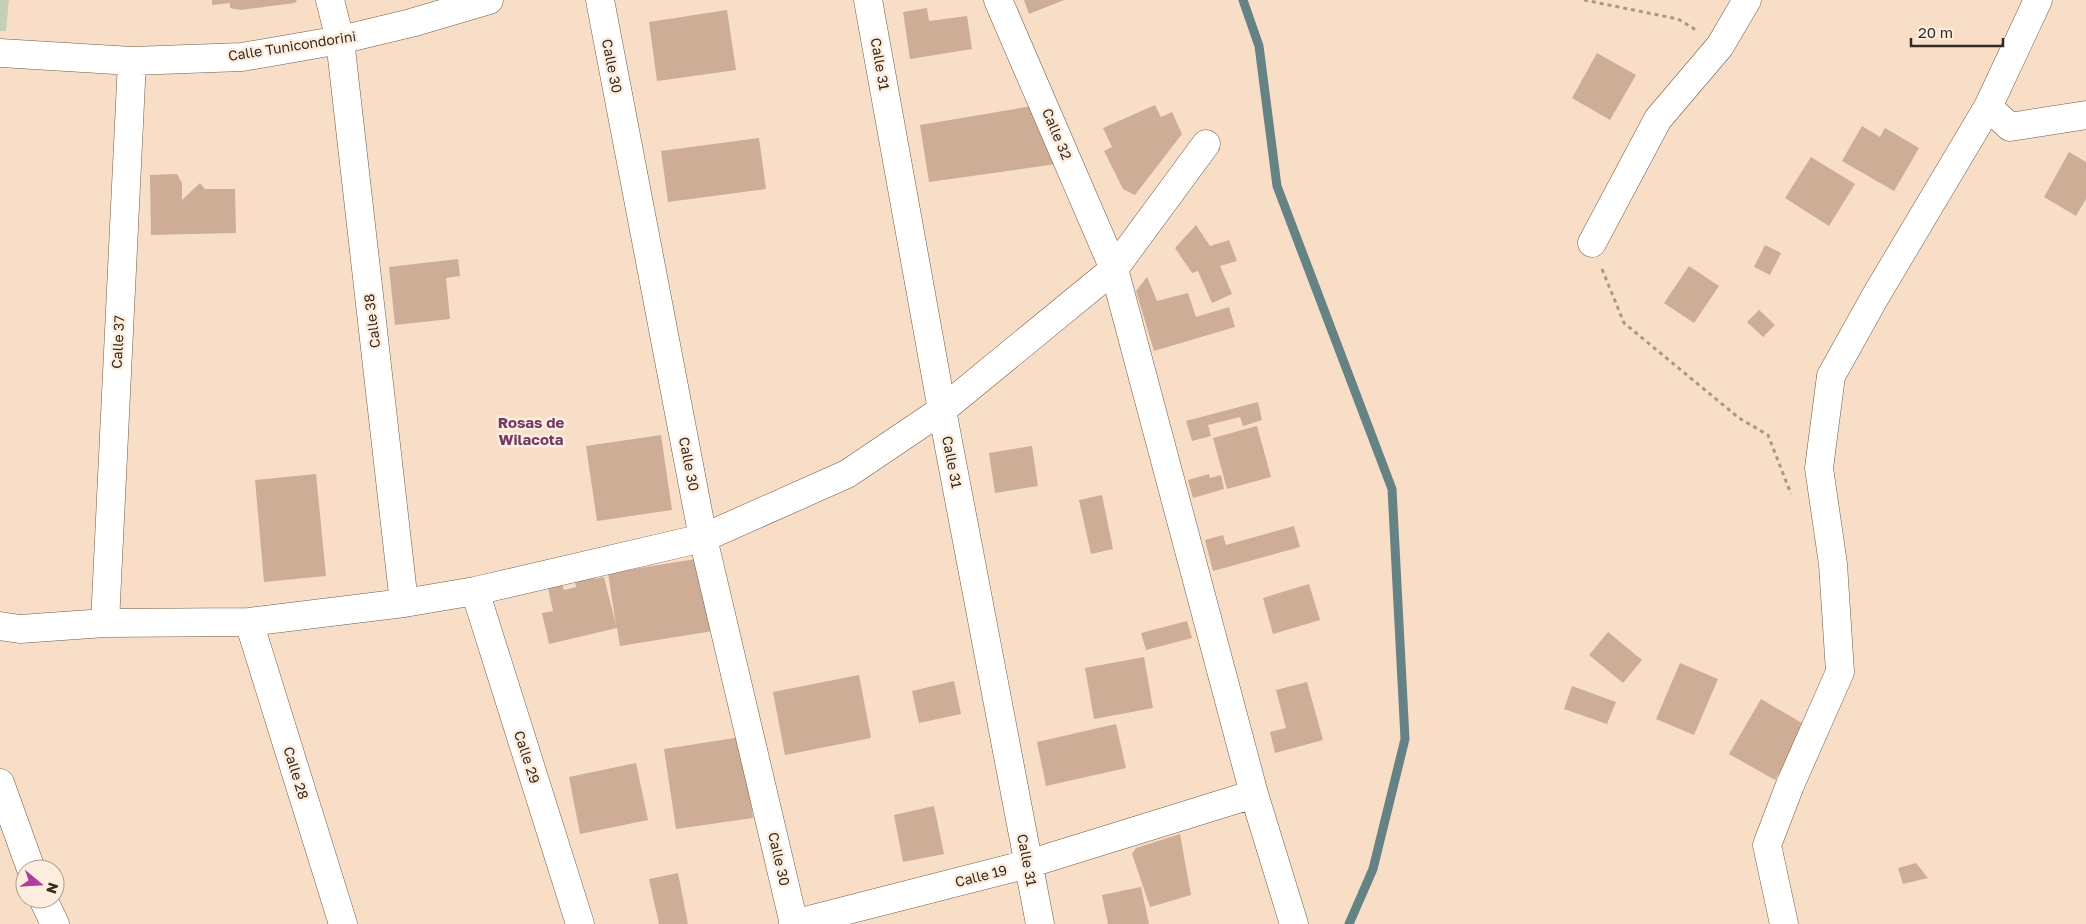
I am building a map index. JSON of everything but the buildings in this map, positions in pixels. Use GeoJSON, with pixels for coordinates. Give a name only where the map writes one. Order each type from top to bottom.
{"type":"FeatureCollection","features":[{"type":"Feature","properties":{"kind":"street","name":"Calle 38"},"geometry":{"type":"LineString","coordinates":[[330,0],[340,40],[404,603]]}},
{"type":"Feature","properties":{"kind":"street","name":"Calle Tunicondorini"},"geometry":{"type":"LineString","coordinates":[[0,53],[132,61],[242,57],[340,40],[411,23],[489,0]]}},
{"type":"Feature","properties":{"kind":"street","name":"Calle 30"},"geometry":{"type":"LineString","coordinates":[[600,0],[704,538],[794,924]]}},
{"type":"Feature","properties":{"kind":"street","name":"Calle 31"},"geometry":{"type":"LineString","coordinates":[[868,0],[942,410],[1040,924]]}},
{"type":"Feature","properties":{"kind":"street","name":"Calle 32"},"geometry":{"type":"LineString","coordinates":[[998,0],[1114,269],[1254,794],[1294,924]]}},
{"type":"Feature","properties":{"kind":"street"},"geometry":{"type":"LineString","coordinates":[[1592,243],[1658,119],[1720,46],[1747,0]]}},
{"type":"Feature","properties":{"kind":"street"},"geometry":{"type":"LineString","coordinates":[[1784,924],[1767,845],[1790,785],[1840,672],[1833,564],[1819,468],[1832,376],[1880,289],[1988,107],[2038,0]]}},
{"type":"Feature","properties":{"kind":"street","name":"Calle 37"},"geometry":{"type":"LineString","coordinates":[[105,624],[132,61]]}},
{"type":"Feature","properties":{"kind":"street"},"geometry":{"type":"LineString","coordinates":[[1988,107],[2010,127],[2086,115]]}},
{"type":"Feature","properties":{"kind":"street"},"geometry":{"type":"LineString","coordinates":[[0,626],[20,629],[105,624],[249,622],[404,603],[474,590],[704,538],[847,474],[942,410],[1114,269],[1206,144]]}},
{"type":"Feature","properties":{"kind":"street","name":"Calle 29"},"geometry":{"type":"LineString","coordinates":[[474,590],[580,924]]}},
{"type":"Feature","properties":{"kind":"street","name":"Calle 28"},"geometry":{"type":"LineString","coordinates":[[249,622],[343,924]]}},
{"type":"Feature","properties":{"kind":"street"},"geometry":{"type":"LineString","coordinates":[[0,783],[27,859]]}},
{"type":"Feature","properties":{"kind":"street","name":"Calle 19"},"geometry":{"type":"LineString","coordinates":[[794,924],[1028,864],[1254,794]]}},
{"type":"Feature","properties":{"kind":"street"},"geometry":{"type":"LineString","coordinates":[[48,909],[55,924]]}},
{"type":"Feature","properties":{"kind":"path"},"geometry":{"type":"LineString","coordinates":[[1584,0],[1678,19],[1720,46]]}},
{"type":"Feature","properties":{"kind":"path"},"geometry":{"type":"LineString","coordinates":[[1592,243],[1624,323],[1739,418],[1768,435],[1793,500]]}},
{"type":"Feature","properties":{"kind":"green space"},"geometry":{"type":"Polygon","coordinates":[[[0,0],[9,0],[6,31],[0,31],[0,0]]]}},
{"type":"Feature","properties":{"kind":"waterway"},"geometry":{"type":"LineString","coordinates":[[1243,0],[1259,46],[1277,186],[1392,489],[1405,739],[1373,869],[1349,924]]}},
{"type":"Feature","properties":{"kind":"district","name":"Rosas de Wilacota"},"geometry":{"type":"Point","coordinates":[531,432]}}]}
